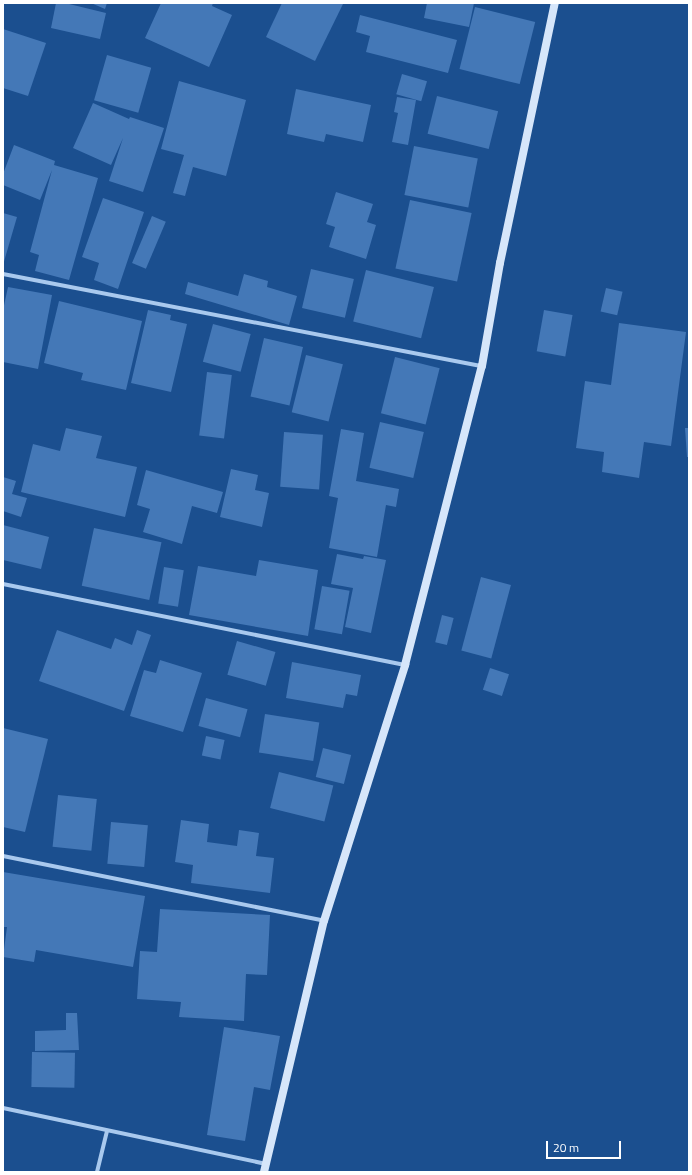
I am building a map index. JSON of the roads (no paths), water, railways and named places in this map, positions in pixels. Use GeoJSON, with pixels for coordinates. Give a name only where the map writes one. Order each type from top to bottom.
{"type":"FeatureCollection","features":[{"type":"Feature","properties":{"kind":"main road"},"geometry":{"type":"LineString","coordinates":[[265,1168],[324,921],[405,665],[482,366],[500,263],[555,3]]}},
{"type":"Feature","properties":{"kind":"street"},"geometry":{"type":"LineString","coordinates":[[3,274],[482,366]]}},
{"type":"Feature","properties":{"kind":"street"},"geometry":{"type":"LineString","coordinates":[[3,584],[405,665]]}},
{"type":"Feature","properties":{"kind":"street"},"geometry":{"type":"LineString","coordinates":[[3,856],[324,921]]}},
{"type":"Feature","properties":{"kind":"street"},"geometry":{"type":"LineString","coordinates":[[3,1108],[265,1168]]}},
{"type":"Feature","properties":{"kind":"street"},"geometry":{"type":"LineString","coordinates":[[97,1172],[107,1131]]}}]}
